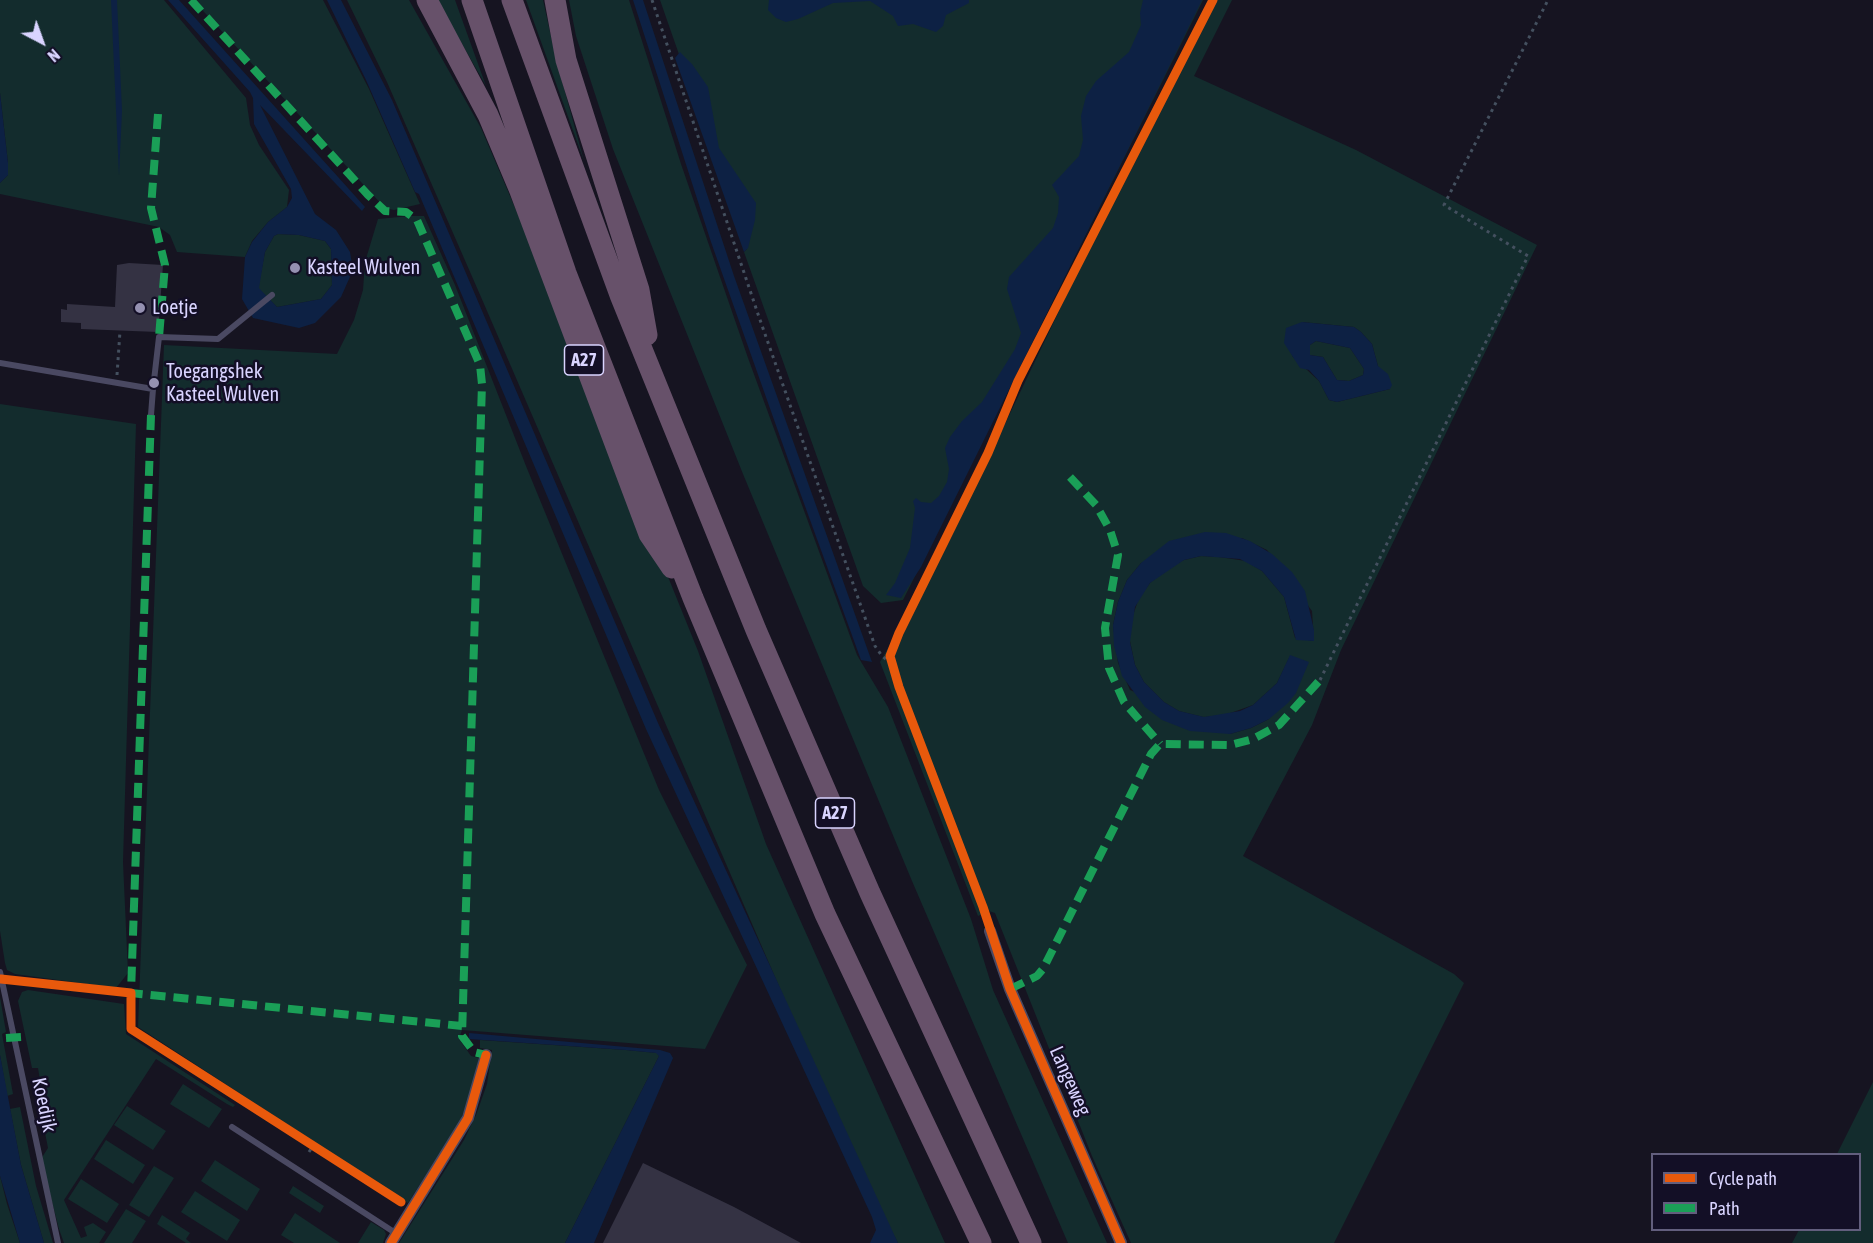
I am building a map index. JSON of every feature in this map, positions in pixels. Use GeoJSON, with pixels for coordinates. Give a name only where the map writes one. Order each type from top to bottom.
{"type":"FeatureCollection","features":[{"type":"Feature","properties":{"kind":"highway","name":"A27"},"geometry":{"type":"LineString","coordinates":[[427,0],[488,115],[520,191],[649,534],[693,598]]}},
{"type":"Feature","properties":{"kind":"highway","name":"A27"},"geometry":{"type":"LineString","coordinates":[[471,0],[566,273],[693,598],[825,914],[981,1243]]}},
{"type":"Feature","properties":{"kind":"highway","name":"A27"},"geometry":{"type":"LineString","coordinates":[[512,0],[620,295],[756,630],[870,893],[1031,1243]]}},
{"type":"Feature","properties":{"kind":"highway","name":"A27"},"geometry":{"type":"LineString","coordinates":[[555,0],[566,60],[639,290],[655,377]]}},
{"type":"Feature","properties":{"kind":"street","name":"Langeweg"},"geometry":{"type":"LineString","coordinates":[[990,931],[1010,989],[1121,1243]]}},
{"type":"Feature","properties":{"kind":"street"},"geometry":{"type":"LineString","coordinates":[[394,1238],[468,1118],[486,1055]]}},
{"type":"Feature","properties":{"kind":"lane"},"geometry":{"type":"LineString","coordinates":[[151,416],[159,337],[218,339],[272,295]]}},
{"type":"Feature","properties":{"kind":"lane"},"geometry":{"type":"LineString","coordinates":[[0,363],[153,389]]}},
{"type":"Feature","properties":{"kind":"lane","name":"Koedijk"},"geometry":{"type":"LineString","coordinates":[[0,972],[57,1243]]}},
{"type":"Feature","properties":{"kind":"lane"},"geometry":{"type":"LineString","coordinates":[[232,1127],[394,1238]]}},
{"type":"Feature","properties":{"kind":"path"},"geometry":{"type":"LineString","coordinates":[[652,0],[759,317],[875,646],[893,668]]}},
{"type":"Feature","properties":{"kind":"path"},"geometry":{"type":"LineString","coordinates":[[1320,680],[1528,256],[1444,205],[1548,0]]}},
{"type":"Feature","properties":{"kind":"path"},"geometry":{"type":"LineString","coordinates":[[117,384],[120,332]]}},
{"type":"Feature","properties":{"kind":"path"},"geometry":{"type":"LineString","coordinates":[[892,649],[893,668]]}},
{"type":"Feature","properties":{"kind":"path"},"geometry":{"type":"LineString","coordinates":[[303,1139],[311,1149],[323,1152]]}},
{"type":"Feature","properties":{"kind":"green space"},"geometry":{"type":"Polygon","coordinates":[[[0,0],[164,0],[246,98],[250,125],[259,145],[289,190],[287,207],[268,222],[252,241],[245,257],[177,252],[170,235],[159,227],[0,194],[0,183],[8,175],[8,163],[0,93],[0,0]]]}},
{"type":"Feature","properties":{"kind":"green space"},"geometry":{"type":"Polygon","coordinates":[[[193,0],[323,0],[369,89],[420,204],[394,210],[385,208],[193,0]]]}},
{"type":"Feature","properties":{"kind":"green space"},"geometry":{"type":"Polygon","coordinates":[[[347,0],[409,0],[481,128],[591,386],[698,651],[766,844],[945,1243],[898,1243],[891,1230],[807,1051],[387,82],[347,0]]]}},
{"type":"Feature","properties":{"kind":"green space"},"geometry":{"type":"Polygon","coordinates":[[[437,0],[455,0],[486,86],[437,0]]]}},
{"type":"Feature","properties":{"kind":"green space"},"geometry":{"type":"Polygon","coordinates":[[[526,0],[543,0],[556,59],[584,161],[526,0]]]}},
{"type":"Feature","properties":{"kind":"green space"},"geometry":{"type":"Polygon","coordinates":[[[569,0],[629,0],[681,164],[748,358],[857,655],[888,707],[971,919],[993,990],[1107,1243],[1068,1243],[912,881],[743,474],[613,149],[576,36],[569,0]]]}},
{"type":"Feature","properties":{"kind":"green space"},"geometry":{"type":"Polygon","coordinates":[[[660,0],[1203,0],[903,600],[881,603],[863,586],[744,252],[747,249],[660,0]]]}},
{"type":"Feature","properties":{"kind":"green space"},"geometry":{"type":"Polygon","coordinates":[[[1214,0],[1232,0],[1194,76],[1356,150],[1537,245],[1341,650],[1312,725],[1243,856],[1454,974],[1464,983],[1334,1243],[1131,1243],[1092,1156],[995,913],[989,911],[978,916],[880,662],[949,541],[1070,288],[1214,0]],[[1302,322],[1289,348],[1293,357],[1319,381],[1329,400],[1337,402],[1390,389],[1378,366],[1372,344],[1361,332],[1354,327],[1302,322]],[[1242,538],[1141,563],[1127,580],[1118,602],[1113,625],[1118,663],[1130,690],[1230,734],[1251,728],[1269,719],[1290,656],[1277,683],[1253,705],[1222,716],[1203,717],[1179,711],[1164,702],[1144,682],[1135,665],[1130,641],[1130,624],[1139,598],[1150,583],[1165,570],[1184,560],[1201,556],[1219,557],[1246,561],[1262,571],[1284,597],[1295,638],[1314,641],[1312,611],[1267,550],[1242,538]]]}},
{"type":"Feature","properties":{"kind":"green space"},"geometry":{"type":"Polygon","coordinates":[[[424,216],[455,285],[526,466],[659,790],[747,965],[705,1049],[462,1030],[459,1039],[471,1056],[479,1058],[469,1100],[458,1125],[408,1203],[138,1027],[164,345],[337,354],[354,320],[363,290],[365,262],[378,219],[424,216]]]}},
{"type":"Feature","properties":{"kind":"green space"},"geometry":{"type":"Polygon","coordinates":[[[278,234],[299,235],[325,241],[331,249],[332,285],[321,299],[277,307],[258,288],[265,252],[274,236],[278,234]]]}},
{"type":"Feature","properties":{"kind":"green space"},"geometry":{"type":"Polygon","coordinates":[[[1316,341],[1350,348],[1364,369],[1363,375],[1349,381],[1337,380],[1323,357],[1310,355],[1310,345],[1316,341]]]}},
{"type":"Feature","properties":{"kind":"green space"},"geometry":{"type":"Polygon","coordinates":[[[0,404],[136,424],[123,862],[128,973],[116,988],[15,974],[7,970],[5,963],[0,931],[0,404]]]}},
{"type":"Feature","properties":{"kind":"green space"},"geometry":{"type":"Polygon","coordinates":[[[28,990],[124,1004],[126,1034],[235,1105],[233,1107],[227,1104],[156,1059],[64,1200],[81,1238],[87,1236],[84,1227],[93,1223],[106,1232],[99,1243],[64,1243],[59,1229],[41,1159],[48,1148],[35,1081],[40,1080],[38,1068],[32,1068],[18,1001],[22,992],[28,990]]]}},
{"type":"Feature","properties":{"kind":"green space"},"geometry":{"type":"Polygon","coordinates":[[[0,997],[6,1032],[2,1034],[13,1094],[7,1096],[0,1055],[0,997]]]}},
{"type":"Feature","properties":{"kind":"green space"},"geometry":{"type":"Polygon","coordinates":[[[480,1040],[626,1050],[657,1053],[659,1056],[565,1243],[399,1243],[464,1140],[476,1115],[487,1084],[492,1050],[480,1048],[480,1040]]]}},
{"type":"Feature","properties":{"kind":"green space"},"geometry":{"type":"Polygon","coordinates":[[[1873,1082],[1873,1243],[1792,1243],[1798,1231],[1861,1231],[1861,1153],[1838,1153],[1873,1082]]]}},
{"type":"Feature","properties":{"kind":"green space"},"geometry":{"type":"Polygon","coordinates":[[[183,1084],[222,1109],[209,1128],[170,1104],[183,1084]]]}},
{"type":"Feature","properties":{"kind":"green space"},"geometry":{"type":"Polygon","coordinates":[[[127,1106],[166,1131],[153,1150],[114,1125],[127,1106]]]}},
{"type":"Feature","properties":{"kind":"green space"},"geometry":{"type":"Polygon","coordinates":[[[20,1107],[36,1186],[53,1243],[44,1243],[21,1165],[10,1109],[20,1107]]]}},
{"type":"Feature","properties":{"kind":"green space"},"geometry":{"type":"Polygon","coordinates":[[[106,1140],[145,1165],[133,1184],[94,1159],[106,1140]]]}},
{"type":"Feature","properties":{"kind":"green space"},"geometry":{"type":"Polygon","coordinates":[[[215,1160],[260,1189],[247,1211],[201,1181],[215,1160]]]}},
{"type":"Feature","properties":{"kind":"green space"},"geometry":{"type":"Polygon","coordinates":[[[154,1166],[174,1178],[149,1217],[129,1205],[154,1166]]]}},
{"type":"Feature","properties":{"kind":"green space"},"geometry":{"type":"Polygon","coordinates":[[[0,1176],[7,1204],[20,1243],[0,1243],[0,1176]]]}},
{"type":"Feature","properties":{"kind":"green space"},"geometry":{"type":"Polygon","coordinates":[[[81,1179],[119,1204],[107,1223],[68,1199],[81,1179]]]}},
{"type":"Feature","properties":{"kind":"green space"},"geometry":{"type":"Polygon","coordinates":[[[293,1186],[324,1206],[320,1213],[289,1193],[293,1186]]]}},
{"type":"Feature","properties":{"kind":"green space"},"geometry":{"type":"Polygon","coordinates":[[[195,1191],[240,1220],[227,1241],[181,1212],[195,1191]]]}},
{"type":"Feature","properties":{"kind":"green space"},"geometry":{"type":"Polygon","coordinates":[[[126,1209],[146,1221],[134,1240],[132,1243],[104,1243],[126,1209]]]}},
{"type":"Feature","properties":{"kind":"green space"},"geometry":{"type":"Polygon","coordinates":[[[295,1213],[340,1243],[294,1243],[281,1235],[295,1213]]]}},
{"type":"Feature","properties":{"kind":"green space"},"geometry":{"type":"Polygon","coordinates":[[[162,1215],[190,1233],[186,1239],[191,1243],[186,1243],[157,1224],[162,1215]]]}},
{"type":"Feature","properties":{"kind":"green space"},"geometry":{"type":"Polygon","coordinates":[[[371,1222],[384,1230],[386,1234],[383,1243],[358,1243],[371,1222]]]}},
{"type":"Feature","properties":{"kind":"water"},"geometry":{"type":"Polygon","coordinates":[[[111,0],[117,0],[122,111],[119,175],[111,0]]]}},
{"type":"Feature","properties":{"kind":"water"},"geometry":{"type":"Polygon","coordinates":[[[168,0],[179,0],[365,207],[362,211],[260,105],[315,214],[336,230],[350,252],[353,270],[341,297],[315,323],[299,328],[253,318],[242,299],[245,257],[252,242],[268,222],[287,207],[292,198],[291,189],[254,124],[253,98],[168,0]],[[278,234],[274,236],[265,252],[259,288],[277,307],[321,299],[332,285],[331,249],[325,241],[299,235],[278,234]]]}},
{"type":"Feature","properties":{"kind":"water"},"geometry":{"type":"Polygon","coordinates":[[[327,0],[341,0],[392,100],[658,723],[898,1243],[870,1243],[876,1230],[872,1217],[646,729],[419,194],[415,192],[366,80],[327,0]]]}},
{"type":"Feature","properties":{"kind":"water"},"geometry":{"type":"Polygon","coordinates":[[[633,0],[643,0],[734,276],[872,662],[861,660],[789,462],[711,242],[633,0]]]}},
{"type":"Feature","properties":{"kind":"water"},"geometry":{"type":"Polygon","coordinates":[[[769,0],[969,0],[969,3],[946,15],[943,26],[936,32],[913,24],[898,26],[893,16],[870,1],[833,3],[786,22],[776,18],[768,10],[769,0]]]}},
{"type":"Feature","properties":{"kind":"water"},"geometry":{"type":"Polygon","coordinates":[[[1143,0],[1202,0],[921,567],[901,598],[886,595],[895,583],[910,548],[915,508],[913,501],[916,498],[921,502],[931,503],[939,496],[947,482],[949,469],[945,448],[950,437],[962,421],[982,402],[1015,349],[1021,333],[1007,289],[1009,277],[1053,228],[1058,213],[1059,197],[1052,185],[1079,156],[1083,140],[1081,116],[1086,96],[1096,81],[1129,52],[1141,25],[1140,13],[1143,0]]]}},
{"type":"Feature","properties":{"kind":"water"},"geometry":{"type":"Polygon","coordinates":[[[680,52],[692,64],[708,87],[719,148],[756,203],[755,220],[748,248],[744,252],[675,58],[680,52]]]}},
{"type":"Feature","properties":{"kind":"water"},"geometry":{"type":"Polygon","coordinates":[[[0,93],[8,175],[0,183],[0,93]]]}},
{"type":"Feature","properties":{"kind":"water"},"geometry":{"type":"Polygon","coordinates":[[[1302,322],[1354,327],[1372,344],[1378,366],[1388,374],[1392,385],[1390,389],[1337,402],[1329,400],[1319,381],[1309,370],[1300,368],[1284,343],[1286,328],[1302,322]],[[1316,341],[1310,345],[1310,355],[1323,357],[1337,380],[1349,381],[1363,375],[1364,369],[1350,348],[1316,341]]]}},
{"type":"Feature","properties":{"kind":"water"},"geometry":{"type":"Polygon","coordinates":[[[1205,532],[1226,533],[1250,541],[1272,554],[1292,572],[1305,591],[1314,630],[1314,641],[1296,640],[1284,597],[1262,571],[1240,559],[1201,556],[1184,560],[1150,583],[1135,607],[1130,642],[1135,665],[1144,682],[1164,702],[1179,711],[1204,717],[1240,711],[1253,705],[1277,683],[1290,655],[1309,662],[1296,693],[1288,703],[1269,719],[1251,728],[1230,734],[1190,731],[1162,720],[1145,707],[1122,676],[1114,646],[1113,625],[1118,602],[1127,580],[1141,563],[1169,541],[1205,532]]]}},
{"type":"Feature","properties":{"kind":"water"},"geometry":{"type":"Polygon","coordinates":[[[469,1033],[660,1050],[670,1053],[673,1058],[594,1243],[565,1243],[659,1056],[656,1053],[626,1050],[469,1039],[469,1033]]]}},
{"type":"Feature","properties":{"kind":"water"},"geometry":{"type":"Polygon","coordinates":[[[0,1055],[21,1165],[44,1243],[20,1243],[0,1176],[0,1055]]]}},
{"type":"Feature","properties":{"kind":"building"},"geometry":{"type":"Polygon","coordinates":[[[129,263],[163,265],[158,332],[81,329],[81,323],[61,322],[61,309],[67,310],[67,304],[115,307],[117,265],[129,263]]]}},
{"type":"Feature","properties":{"kind":"building"},"geometry":{"type":"Polygon","coordinates":[[[643,1163],[734,1207],[801,1243],[603,1243],[643,1163]]]}},
{"type":"Feature","properties":{"kind":"marked path"},"geometry":{"type":"LineString","coordinates":[[191,0],[368,195],[385,211],[406,212],[417,220],[480,365],[482,384],[462,1036],[474,1052],[486,1055]]}},
{"type":"Feature","properties":{"kind":"marked path"},"geometry":{"type":"LineString","coordinates":[[158,114],[151,208],[165,265],[159,337]]}},
{"type":"Feature","properties":{"kind":"marked path"},"geometry":{"type":"LineString","coordinates":[[151,415],[131,993],[462,1026]]}},
{"type":"Feature","properties":{"kind":"marked path"},"geometry":{"type":"LineString","coordinates":[[1070,477],[1096,505],[1110,530],[1118,555],[1105,628],[1109,668],[1124,702],[1160,744]]}},
{"type":"Feature","properties":{"kind":"marked path"},"geometry":{"type":"LineString","coordinates":[[1010,989],[1037,976],[1043,969],[1151,754],[1160,744],[1230,745],[1253,739],[1279,725],[1320,680]]}},
{"type":"Feature","properties":{"kind":"marked path"},"geometry":{"type":"LineString","coordinates":[[6,1038],[21,1037]]}},
{"type":"Feature","properties":{"kind":"cycle path"},"geometry":{"type":"LineString","coordinates":[[1121,1243],[1010,989],[983,907],[899,687],[890,656],[899,633],[988,453],[1018,381],[1213,0]]}},
{"type":"Feature","properties":{"kind":"cycle path"},"geometry":{"type":"LineString","coordinates":[[1,979],[131,993],[131,1029],[401,1202]]}},
{"type":"Feature","properties":{"kind":"cycle path"},"geometry":{"type":"LineString","coordinates":[[391,1243],[468,1118],[486,1055]]}},
{"type":"Feature","properties":{"kind":"place","name":"Kasteel Wulven"},"geometry":{"type":"Point","coordinates":[295,268]}},
{"type":"Feature","properties":{"kind":"place","name":"Loetje"},"geometry":{"type":"Point","coordinates":[140,308]}},
{"type":"Feature","properties":{"kind":"place","name":"Toegangshek Kasteel Wulven"},"geometry":{"type":"Point","coordinates":[154,383]}}]}
